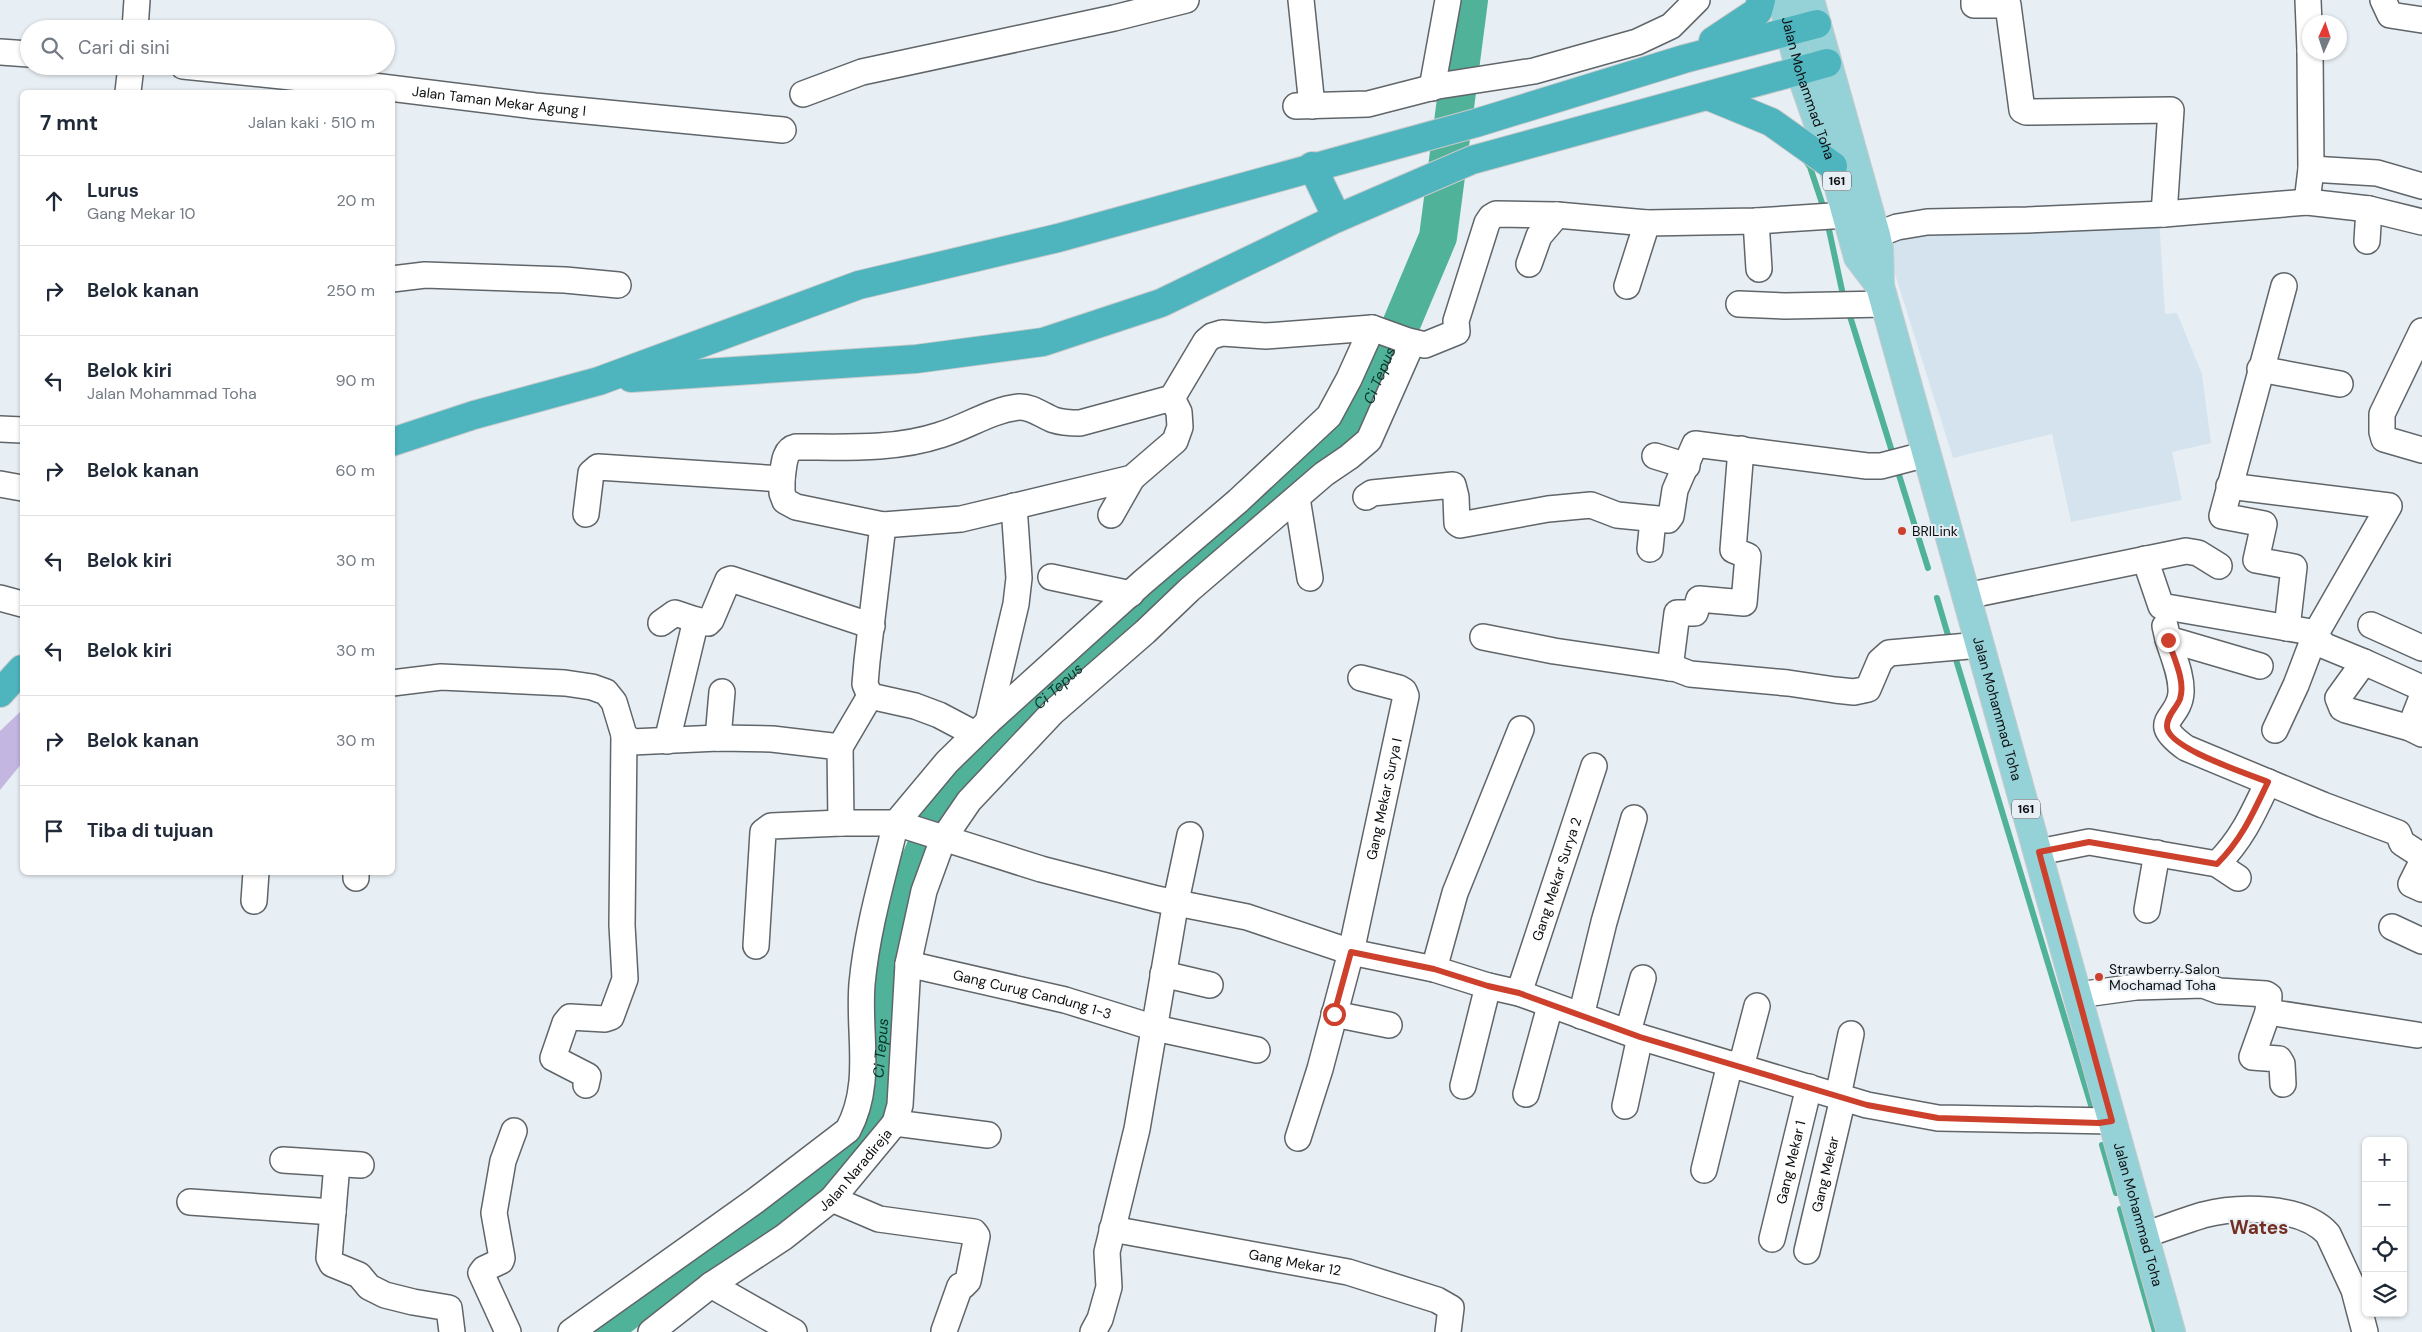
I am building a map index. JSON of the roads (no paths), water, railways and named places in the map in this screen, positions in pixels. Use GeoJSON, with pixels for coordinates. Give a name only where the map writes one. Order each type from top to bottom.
{"type":"FeatureCollection","features":[{"type":"Feature","properties":{"kind":"highway"},"geometry":{"type":"LineString","coordinates":[[1684,59],[1740,25],[1758,11],[1761,0]]}},
{"type":"Feature","properties":{"kind":"highway"},"geometry":{"type":"LineString","coordinates":[[395,441],[474,415],[599,381],[859,285],[1040,242],[1312,166],[1476,123],[1684,59],[1790,31],[1813,12]]}},
{"type":"Feature","properties":{"kind":"highway"},"geometry":{"type":"LineString","coordinates":[[599,381],[916,359],[1043,342],[1161,303],[1337,218],[1472,160],[1827,63]]}},
{"type":"Feature","properties":{"kind":"highway"},"geometry":{"type":"LineString","coordinates":[[1708,96],[1771,122],[1833,166]]}},
{"type":"Feature","properties":{"kind":"highway"},"geometry":{"type":"LineString","coordinates":[[1312,166],[1337,218]]}},
{"type":"Feature","properties":{"kind":"highway"},"geometry":{"type":"LineString","coordinates":[[0,694],[20,671]]}},
{"type":"Feature","properties":{"kind":"main road","name":"Jalan Mohammad Toha"},"geometry":{"type":"LineString","coordinates":[[1782,0],[1800,71],[1833,166],[1858,257],[1883,295]]}},
{"type":"Feature","properties":{"kind":"main road","name":"Jalan Mohammad Toha"},"geometry":{"type":"LineString","coordinates":[[1813,12],[1876,235],[1883,295],[1966,596],[1961,646],[2039,852],[2171,1332]]}},
{"type":"Feature","properties":{"kind":"street"},"geometry":{"type":"LineString","coordinates":[[136,20],[137,0]]}},
{"type":"Feature","properties":{"kind":"street"},"geometry":{"type":"LineString","coordinates":[[803,94],[862,72],[1114,18],[1186,0]]}},
{"type":"Feature","properties":{"kind":"street"},"geometry":{"type":"LineString","coordinates":[[1301,0],[1304,106],[1368,104],[1435,87],[1534,71],[1637,42],[1671,26],[1697,0]]}},
{"type":"Feature","properties":{"kind":"street"},"geometry":{"type":"LineString","coordinates":[[1435,87],[1448,0]]}},
{"type":"Feature","properties":{"kind":"street"},"geometry":{"type":"LineString","coordinates":[[1974,0],[1974,5],[2008,5],[2022,110],[2026,112],[2171,110],[2164,214]]}},
{"type":"Feature","properties":{"kind":"street"},"geometry":{"type":"LineString","coordinates":[[2308,0],[2309,15]]}},
{"type":"Feature","properties":{"kind":"street"},"geometry":{"type":"LineString","coordinates":[[2383,0],[2390,15],[2422,20]]}},
{"type":"Feature","properties":{"kind":"street"},"geometry":{"type":"LineString","coordinates":[[0,52],[20,53]]}},
{"type":"Feature","properties":{"kind":"street"},"geometry":{"type":"LineString","coordinates":[[2307,202],[2311,169],[2310,60]]}},
{"type":"Feature","properties":{"kind":"street"},"geometry":{"type":"LineString","coordinates":[[128,90],[130,75]]}},
{"type":"Feature","properties":{"kind":"street","name":"Jalan Taman Mekar Agung I"},"geometry":{"type":"LineString","coordinates":[[276,75],[349,82],[535,106],[783,130]]}},
{"type":"Feature","properties":{"kind":"street"},"geometry":{"type":"LineString","coordinates":[[2311,169],[2377,173],[2422,186]]}},
{"type":"Feature","properties":{"kind":"street"},"geometry":{"type":"LineString","coordinates":[[1876,235],[1897,227],[1927,222],[2164,214],[2307,202],[2369,209],[2422,222]]}},
{"type":"Feature","properties":{"kind":"street"},"geometry":{"type":"LineString","coordinates":[[2367,241],[2369,209]]}},
{"type":"Feature","properties":{"kind":"street"},"geometry":{"type":"LineString","coordinates":[[1132,478],[961,519],[883,525],[796,507],[785,501],[782,493],[786,453],[796,447],[869,447],[916,441],[940,436],[1008,408],[1022,407],[1053,420],[1066,423],[1080,423],[1172,398],[1206,341],[1212,336],[1222,333],[1266,336],[1377,329],[1410,342],[1425,345],[1457,332],[1456,321],[1486,223],[1491,217],[1505,213],[1557,215],[1647,223],[1756,221],[1847,214]]}},
{"type":"Feature","properties":{"kind":"street"},"geometry":{"type":"LineString","coordinates":[[1529,264],[1539,236],[1557,215]]}},
{"type":"Feature","properties":{"kind":"street"},"geometry":{"type":"LineString","coordinates":[[1756,221],[1759,269]]}},
{"type":"Feature","properties":{"kind":"street"},"geometry":{"type":"LineString","coordinates":[[1627,286],[1647,223]]}},
{"type":"Feature","properties":{"kind":"street"},"geometry":{"type":"LineString","coordinates":[[395,280],[425,275],[565,280],[618,285]]}},
{"type":"Feature","properties":{"kind":"street"},"geometry":{"type":"LineString","coordinates":[[2284,286],[2228,486],[2222,517],[2264,524],[2256,560],[2294,566],[2286,628]]}},
{"type":"Feature","properties":{"kind":"street"},"geometry":{"type":"LineString","coordinates":[[1739,304],[1785,306],[1883,295]]}},
{"type":"Feature","properties":{"kind":"street"},"geometry":{"type":"LineString","coordinates":[[570,1332],[755,1202],[848,1130],[855,1117],[860,1098],[864,1066],[862,985],[870,936],[899,824],[947,762],[982,728],[1238,501],[1330,416],[1377,329]]}},
{"type":"Feature","properties":{"kind":"street"},"geometry":{"type":"LineString","coordinates":[[2422,331],[2382,414],[2384,439],[2422,450]]}},
{"type":"Feature","properties":{"kind":"street","name":"Jalan Naradireja"},"geometry":{"type":"LineString","coordinates":[[651,1332],[710,1285],[784,1237],[832,1199],[895,1123],[900,1105],[908,964],[938,837],[969,801],[1053,712],[1145,632],[1188,590],[1324,474],[1369,440],[1410,342]]}},
{"type":"Feature","properties":{"kind":"street"},"geometry":{"type":"LineString","coordinates":[[2260,369],[2340,384]]}},
{"type":"Feature","properties":{"kind":"street"},"geometry":{"type":"LineString","coordinates":[[1111,516],[1132,478],[1175,441],[1180,427],[1178,412],[1172,398]]}},
{"type":"Feature","properties":{"kind":"street"},"geometry":{"type":"LineString","coordinates":[[0,429],[20,430]]}},
{"type":"Feature","properties":{"kind":"street"},"geometry":{"type":"LineString","coordinates":[[1366,497],[1372,493],[1453,485],[1456,497],[1457,523],[1460,525],[1548,509],[1591,505],[1617,514],[1653,520],[1668,520],[1671,516],[1675,490],[1695,444],[1867,466],[1896,462],[1927,454]]}},
{"type":"Feature","properties":{"kind":"street"},"geometry":{"type":"LineString","coordinates":[[1670,668],[1677,613],[1695,613],[1698,599],[1744,603],[1748,556],[1733,550],[1741,449]]}},
{"type":"Feature","properties":{"kind":"street"},"geometry":{"type":"LineString","coordinates":[[1655,456],[1687,466]]}},
{"type":"Feature","properties":{"kind":"street"},"geometry":{"type":"LineString","coordinates":[[586,514],[591,473],[598,468],[782,479]]}},
{"type":"Feature","properties":{"kind":"street"},"geometry":{"type":"LineString","coordinates":[[0,484],[20,488]]}},
{"type":"Feature","properties":{"kind":"street"},"geometry":{"type":"LineString","coordinates":[[2228,486],[2389,506],[2315,635],[2296,685],[2275,730]]}},
{"type":"Feature","properties":{"kind":"street"},"geometry":{"type":"LineString","coordinates":[[1297,498],[1310,578]]}},
{"type":"Feature","properties":{"kind":"street"},"geometry":{"type":"LineString","coordinates":[[982,728],[1016,604],[1019,578],[1014,506]]}},
{"type":"Feature","properties":{"kind":"street"},"geometry":{"type":"LineString","coordinates":[[1650,549],[1653,520]]}},
{"type":"Feature","properties":{"kind":"street"},"geometry":{"type":"LineString","coordinates":[[841,823],[840,747],[870,696],[866,684],[883,525]]}},
{"type":"Feature","properties":{"kind":"street"},"geometry":{"type":"LineString","coordinates":[[1966,596],[2192,551],[2220,566]]}},
{"type":"Feature","properties":{"kind":"street"},"geometry":{"type":"LineString","coordinates":[[2145,559],[2162,606],[2168,640],[2180,679],[2181,692],[2167,724],[2167,731],[2171,738],[2186,748],[2398,833],[2402,843],[2422,856]]}},
{"type":"Feature","properties":{"kind":"street"},"geometry":{"type":"LineString","coordinates":[[1051,577],[1131,594]]}},
{"type":"Feature","properties":{"kind":"street"},"geometry":{"type":"LineString","coordinates":[[660,623],[675,613],[708,623],[728,580],[731,579],[872,626]]}},
{"type":"Feature","properties":{"kind":"street"},"geometry":{"type":"LineString","coordinates":[[0,598],[20,603]]}},
{"type":"Feature","properties":{"kind":"street"},"geometry":{"type":"LineString","coordinates":[[2162,606],[2315,635],[2325,646],[2422,688]]}},
{"type":"Feature","properties":{"kind":"street"},"geometry":{"type":"LineString","coordinates":[[667,741],[696,620]]}},
{"type":"Feature","properties":{"kind":"street"},"geometry":{"type":"LineString","coordinates":[[2371,625],[2422,648]]}},
{"type":"Feature","properties":{"kind":"street"},"geometry":{"type":"LineString","coordinates":[[1483,637],[1554,651],[1670,668],[1690,674],[1854,692],[1868,689],[1880,661],[1885,655],[1961,646]]}},
{"type":"Feature","properties":{"kind":"street"},"geometry":{"type":"LineString","coordinates":[[2168,640],[2260,666]]}},
{"type":"Feature","properties":{"kind":"street"},"geometry":{"type":"LineString","coordinates":[[2364,662],[2338,698],[2342,708],[2416,731],[2422,698]]}},
{"type":"Feature","properties":{"kind":"street"},"geometry":{"type":"LineString","coordinates":[[395,682],[441,677],[565,683],[592,687],[606,692],[614,702],[624,736],[622,925],[625,979],[611,1017],[605,1019],[570,1017],[565,1023],[553,1058],[588,1076],[586,1085]]}},
{"type":"Feature","properties":{"kind":"street","name":"Gang Mekar Surya I"},"geometry":{"type":"LineString","coordinates":[[1351,952],[1406,696],[1404,691],[1399,688],[1361,678]]}},
{"type":"Feature","properties":{"kind":"street"},"geometry":{"type":"LineString","coordinates":[[718,738],[722,692]]}},
{"type":"Feature","properties":{"kind":"street"},"geometry":{"type":"LineString","coordinates":[[870,696],[915,706],[982,728]]}},
{"type":"Feature","properties":{"kind":"street"},"geometry":{"type":"LineString","coordinates":[[1434,969],[1455,893],[1521,729]]}},
{"type":"Feature","properties":{"kind":"street"},"geometry":{"type":"LineString","coordinates":[[624,736],[632,742],[718,738],[772,739],[840,747]]}},
{"type":"Feature","properties":{"kind":"street","name":"Gang Mekar Surya 2"},"geometry":{"type":"LineString","coordinates":[[1519,993],[1594,766]]}},
{"type":"Feature","properties":{"kind":"street"},"geometry":{"type":"LineString","coordinates":[[2217,864],[2235,846],[2251,819],[2268,782]]}},
{"type":"Feature","properties":{"kind":"street"},"geometry":{"type":"LineString","coordinates":[[1581,1016],[1604,922],[1634,818]]}},
{"type":"Feature","properties":{"kind":"street"},"geometry":{"type":"LineString","coordinates":[[756,946],[764,832],[771,826],[841,823],[899,824],[1041,869],[1157,898],[1247,917],[1351,952],[1434,969],[1488,986],[1519,993],[1550,1006],[1634,1034],[1867,1105],[1938,1118],[2099,1123],[2112,1121]]}},
{"type":"Feature","properties":{"kind":"street"},"geometry":{"type":"LineString","coordinates":[[1093,1332],[1100,1319],[1110,1286],[1108,1252],[1112,1229],[1137,1129],[1176,901],[1190,835]]}},
{"type":"Feature","properties":{"kind":"street"},"geometry":{"type":"LineString","coordinates":[[2039,852],[2089,842],[2217,864],[2238,878]]}},
{"type":"Feature","properties":{"kind":"street"},"geometry":{"type":"LineString","coordinates":[[2147,910],[2157,854]]}},
{"type":"Feature","properties":{"kind":"street"},"geometry":{"type":"LineString","coordinates":[[2422,862],[2411,884],[2422,889]]}},
{"type":"Feature","properties":{"kind":"street"},"geometry":{"type":"LineString","coordinates":[[254,901],[256,875]]}},
{"type":"Feature","properties":{"kind":"street"},"geometry":{"type":"LineString","coordinates":[[2392,927],[2422,941]]}},
{"type":"Feature","properties":{"kind":"street"},"geometry":{"type":"LineString","coordinates":[[1298,1138],[1351,952]]}},
{"type":"Feature","properties":{"kind":"street","name":"Gang Curug Candung 1-3"},"geometry":{"type":"LineString","coordinates":[[908,964],[1066,1000],[1155,1028],[1257,1050]]}},
{"type":"Feature","properties":{"kind":"street"},"geometry":{"type":"LineString","coordinates":[[1163,974],[1210,985]]}},
{"type":"Feature","properties":{"kind":"street"},"geometry":{"type":"LineString","coordinates":[[1625,1106],[1643,978]]}},
{"type":"Feature","properties":{"kind":"street"},"geometry":{"type":"LineString","coordinates":[[2078,995],[2136,987],[2203,985],[2219,991],[2266,994],[2269,996],[2268,1012],[2252,1056],[2279,1059],[2282,1064],[2283,1084]]}},
{"type":"Feature","properties":{"kind":"street"},"geometry":{"type":"LineString","coordinates":[[1463,1086],[1488,986]]}},
{"type":"Feature","properties":{"kind":"street"},"geometry":{"type":"LineString","coordinates":[[1526,1094],[1550,1006]]}},
{"type":"Feature","properties":{"kind":"street"},"geometry":{"type":"LineString","coordinates":[[1704,1170],[1736,1066],[1757,1006]]}},
{"type":"Feature","properties":{"kind":"street"},"geometry":{"type":"LineString","coordinates":[[2268,1012],[2417,1035]]}},
{"type":"Feature","properties":{"kind":"street"},"geometry":{"type":"LineString","coordinates":[[1334,1014],[1389,1025]]}},
{"type":"Feature","properties":{"kind":"street","name":"Gang Mekar"},"geometry":{"type":"LineString","coordinates":[[1807,1251],[1828,1166],[1851,1034]]}},
{"type":"Feature","properties":{"kind":"street","name":"Gang Mekar 1"},"geometry":{"type":"LineString","coordinates":[[1772,1239],[1809,1087]]}},
{"type":"Feature","properties":{"kind":"street"},"geometry":{"type":"LineString","coordinates":[[895,1123],[988,1135]]}},
{"type":"Feature","properties":{"kind":"street"},"geometry":{"type":"LineString","coordinates":[[508,1332],[481,1273],[484,1269],[500,1261],[502,1258],[494,1214],[503,1161],[514,1131]]}},
{"type":"Feature","properties":{"kind":"street"},"geometry":{"type":"LineString","coordinates":[[1793,1158],[1828,1166]]}},
{"type":"Feature","properties":{"kind":"street"},"geometry":{"type":"LineString","coordinates":[[283,1160],[349,1165],[333,1212],[329,1258],[332,1264],[359,1275],[369,1287],[385,1295],[448,1308],[452,1332]]}},
{"type":"Feature","properties":{"kind":"street"},"geometry":{"type":"LineString","coordinates":[[832,1199],[878,1219],[974,1232],[977,1236],[968,1281],[960,1286],[945,1332]]}},
{"type":"Feature","properties":{"kind":"street"},"geometry":{"type":"LineString","coordinates":[[190,1202],[333,1212]]}},
{"type":"Feature","properties":{"kind":"street"},"geometry":{"type":"LineString","coordinates":[[2144,1235],[2204,1215],[2241,1210],[2292,1213],[2307,1218],[2321,1226],[2328,1234],[2354,1290],[2365,1332]]}},
{"type":"Feature","properties":{"kind":"street","name":"Gang Mekar 12"},"geometry":{"type":"LineString","coordinates":[[1112,1229],[1348,1272],[1438,1300],[1451,1308],[1448,1332]]}},
{"type":"Feature","properties":{"kind":"street"},"geometry":{"type":"LineString","coordinates":[[710,1285],[794,1332]]}},
{"type":"Feature","properties":{"kind":"waterway","name":"Ci Tepus"},"geometry":{"type":"LineString","coordinates":[[600,1332],[649,1294],[804,1186],[873,1124],[891,926],[949,795],[1041,702],[1366,408],[1438,237],[1469,0]]}},
{"type":"Feature","properties":{"kind":"waterway"},"geometry":{"type":"LineString","coordinates":[[1805,160],[1810,167],[1824,209]]}},
{"type":"Feature","properties":{"kind":"waterway"},"geometry":{"type":"LineString","coordinates":[[1828,225],[1843,295]]}},
{"type":"Feature","properties":{"kind":"waterway"},"geometry":{"type":"LineString","coordinates":[[1849,313],[1894,458]]}},
{"type":"Feature","properties":{"kind":"waterway"},"geometry":{"type":"LineString","coordinates":[[1899,475],[1928,568]]}},
{"type":"Feature","properties":{"kind":"waterway"},"geometry":{"type":"LineString","coordinates":[[1937,598],[1950,642]]}},
{"type":"Feature","properties":{"kind":"waterway"},"geometry":{"type":"LineString","coordinates":[[1954,653],[2094,1115]]}},
{"type":"Feature","properties":{"kind":"waterway"},"geometry":{"type":"LineString","coordinates":[[2102,1145],[2116,1193]]}},
{"type":"Feature","properties":{"kind":"waterway"},"geometry":{"type":"LineString","coordinates":[[2120,1209],[2155,1332]]}},
{"type":"Feature","properties":{"kind":"place","name":"BRILink"},"geometry":{"type":"Point","coordinates":[1902,531]}},
{"type":"Feature","properties":{"kind":"place","name":"Strawberry Salon Mochamad Toha"},"geometry":{"type":"Point","coordinates":[2099,977]}},
{"type":"Feature","properties":{"kind":"district","name":"Wates"},"geometry":{"type":"Point","coordinates":[2259,1227]}}]}
